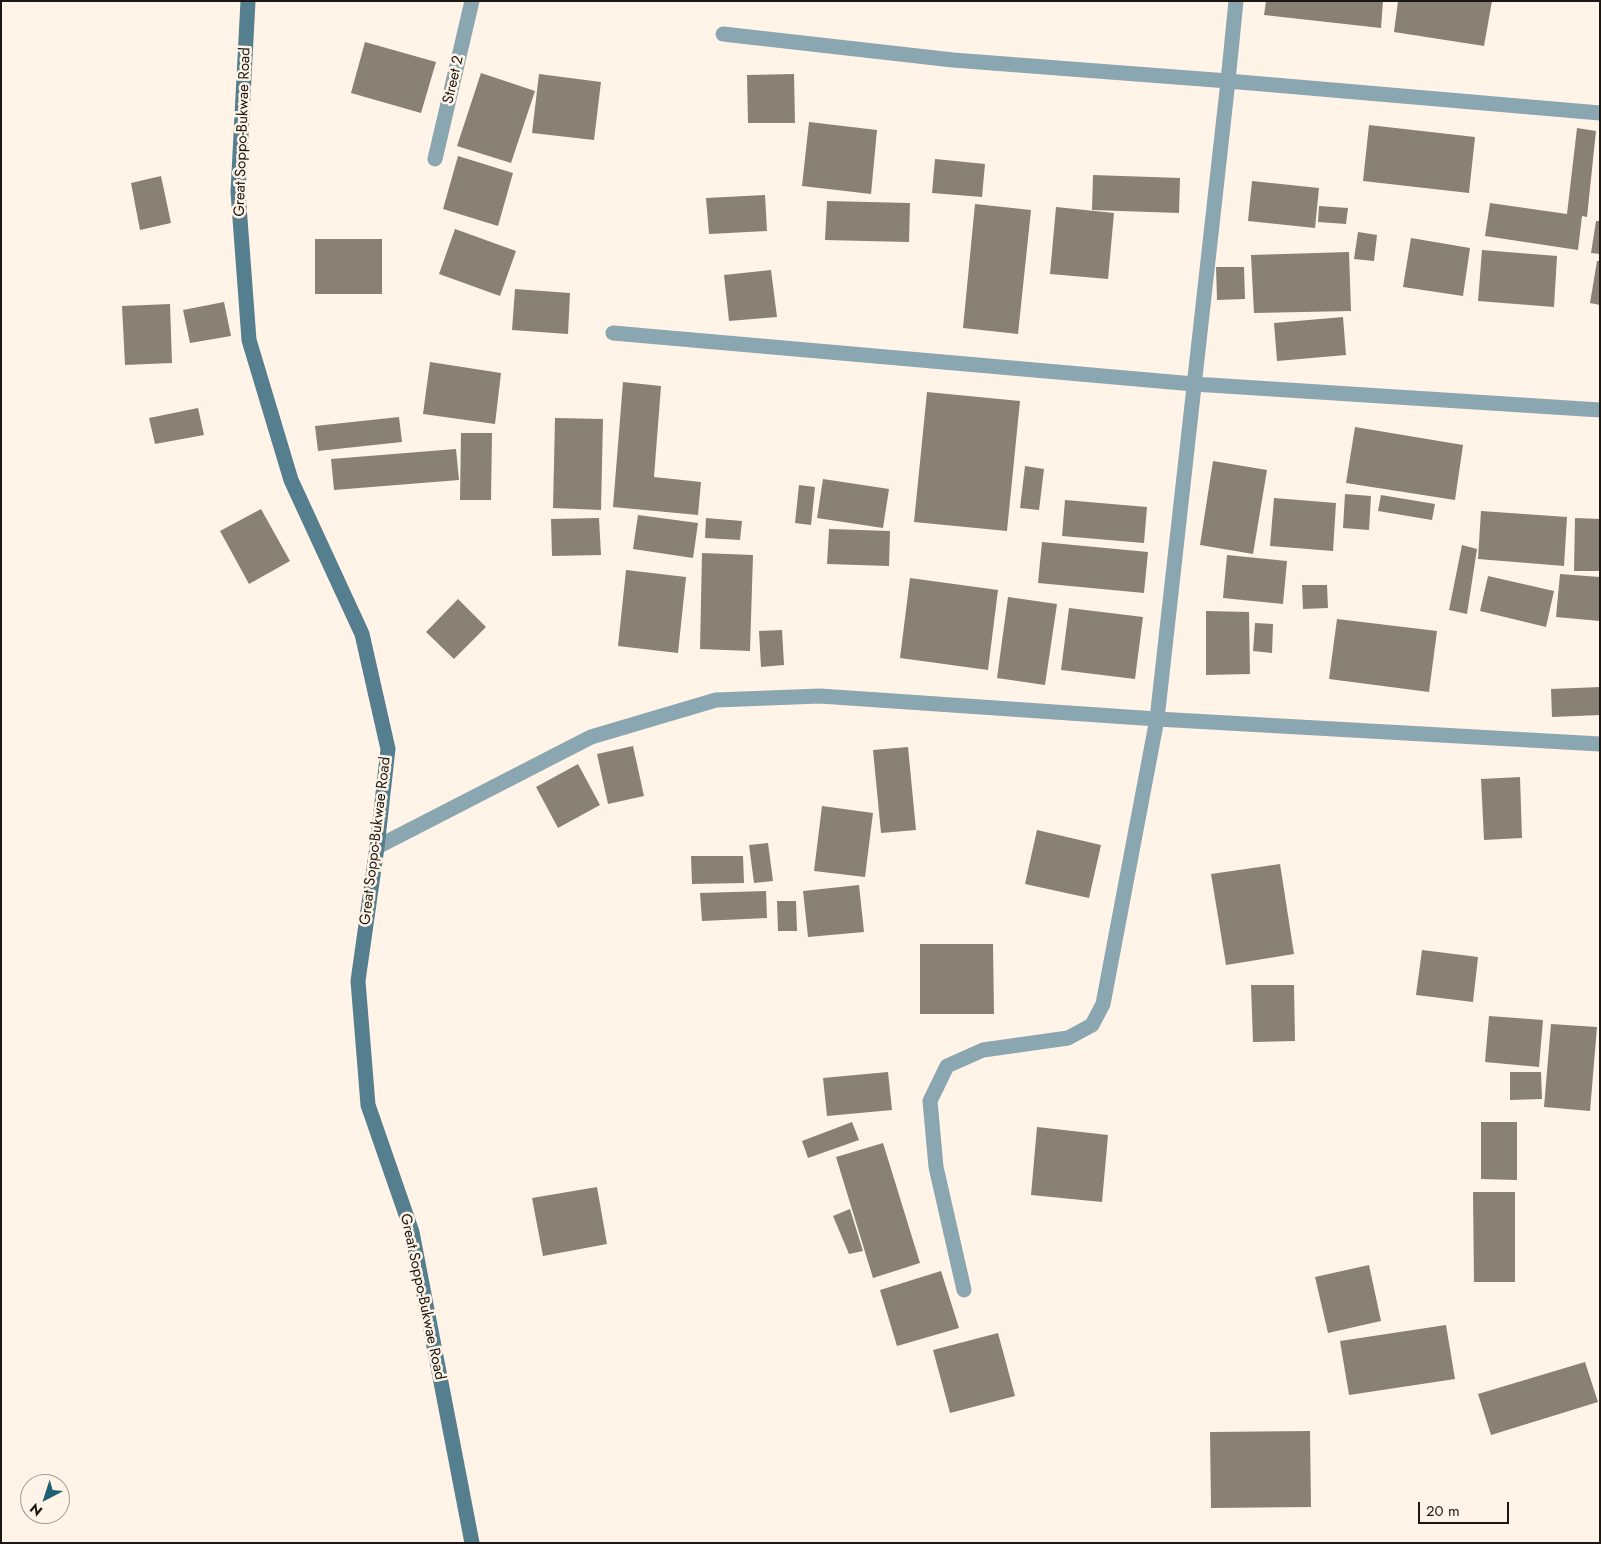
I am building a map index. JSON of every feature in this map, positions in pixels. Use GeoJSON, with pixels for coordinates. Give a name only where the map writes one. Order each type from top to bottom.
{"type":"FeatureCollection","features":[{"type":"Feature","properties":{"kind":"street","name":"Great Soppo-Bukwae Road"},"geometry":{"type":"LineString","coordinates":[[248,1],[238,192],[249,340],[291,480],[362,634],[388,749],[377,847],[358,981],[368,1105],[412,1232],[472,1543]]}},
{"type":"Feature","properties":{"kind":"street","name":"Street 2"},"geometry":{"type":"LineString","coordinates":[[436,159],[472,1]]}},
{"type":"Feature","properties":{"kind":"street"},"geometry":{"type":"LineString","coordinates":[[964,1290],[936,1167],[930,1101],[947,1066],[983,1050],[1068,1038],[1092,1025],[1103,1004],[1157,719],[1236,1]]}},
{"type":"Feature","properties":{"kind":"street"},"geometry":{"type":"LineString","coordinates":[[723,34],[953,60],[1228,81],[1600,113]]}},
{"type":"Feature","properties":{"kind":"street"},"geometry":{"type":"LineString","coordinates":[[613,333],[1194,384],[1600,410]]}},
{"type":"Feature","properties":{"kind":"street"},"geometry":{"type":"LineString","coordinates":[[377,847],[591,737],[716,700],[820,696],[1157,719],[1600,744]]}},
{"type":"Feature","properties":{"kind":"building"},"geometry":{"type":"Polygon","coordinates":[[[1266,1],[1383,1],[1381,28],[1264,15],[1266,1]]]}},
{"type":"Feature","properties":{"kind":"building"},"geometry":{"type":"Polygon","coordinates":[[[1398,1],[1492,1],[1484,46],[1394,32],[1398,1]]]}},
{"type":"Feature","properties":{"kind":"building"},"geometry":{"type":"Polygon","coordinates":[[[365,42],[436,62],[421,113],[351,93],[365,42]]]}},
{"type":"Feature","properties":{"kind":"building"},"geometry":{"type":"Polygon","coordinates":[[[481,73],[535,91],[511,163],[457,146],[481,73]]]}},
{"type":"Feature","properties":{"kind":"building"},"geometry":{"type":"Polygon","coordinates":[[[539,74],[601,82],[594,140],[532,133],[539,74]]]}},
{"type":"Feature","properties":{"kind":"building"},"geometry":{"type":"Polygon","coordinates":[[[794,74],[795,123],[748,123],[747,75],[794,74]]]}},
{"type":"Feature","properties":{"kind":"building"},"geometry":{"type":"Polygon","coordinates":[[[809,122],[877,130],[871,194],[802,186],[809,122]]]}},
{"type":"Feature","properties":{"kind":"building"},"geometry":{"type":"Polygon","coordinates":[[[1369,125],[1475,137],[1469,193],[1363,181],[1369,125]]]}},
{"type":"Feature","properties":{"kind":"building"},"geometry":{"type":"Polygon","coordinates":[[[1577,128],[1596,131],[1587,217],[1582,216],[1578,250],[1485,236],[1490,203],[1567,214],[1577,128]]]}},
{"type":"Feature","properties":{"kind":"building"},"geometry":{"type":"Polygon","coordinates":[[[458,156],[513,173],[498,226],[443,209],[458,156]]]}},
{"type":"Feature","properties":{"kind":"building"},"geometry":{"type":"Polygon","coordinates":[[[935,159],[985,164],[982,197],[932,193],[935,159]]]}},
{"type":"Feature","properties":{"kind":"building"},"geometry":{"type":"Polygon","coordinates":[[[1093,175],[1180,178],[1179,213],[1092,210],[1093,175]]]}},
{"type":"Feature","properties":{"kind":"building"},"geometry":{"type":"Polygon","coordinates":[[[161,176],[171,223],[140,230],[131,183],[161,176]]]}},
{"type":"Feature","properties":{"kind":"building"},"geometry":{"type":"Polygon","coordinates":[[[1252,181],[1319,188],[1315,228],[1248,221],[1252,181]]]}},
{"type":"Feature","properties":{"kind":"building"},"geometry":{"type":"Polygon","coordinates":[[[765,195],[767,231],[709,234],[706,198],[765,195]]]}},
{"type":"Feature","properties":{"kind":"building"},"geometry":{"type":"Polygon","coordinates":[[[827,201],[910,203],[909,242],[825,240],[827,201]]]}},
{"type":"Feature","properties":{"kind":"building"},"geometry":{"type":"Polygon","coordinates":[[[975,204],[1031,210],[1018,334],[963,328],[975,204]]]}},
{"type":"Feature","properties":{"kind":"building"},"geometry":{"type":"Polygon","coordinates":[[[1319,206],[1348,208],[1346,224],[1318,222],[1319,206]]]}},
{"type":"Feature","properties":{"kind":"building"},"geometry":{"type":"Polygon","coordinates":[[[1056,207],[1114,213],[1108,279],[1050,274],[1056,207]]]}},
{"type":"Feature","properties":{"kind":"building"},"geometry":{"type":"Polygon","coordinates":[[[1596,221],[1600,221],[1600,254],[1591,253],[1596,221]]]}},
{"type":"Feature","properties":{"kind":"building"},"geometry":{"type":"Polygon","coordinates":[[[455,229],[516,251],[500,296],[439,274],[455,229]]]}},
{"type":"Feature","properties":{"kind":"building"},"geometry":{"type":"Polygon","coordinates":[[[1358,232],[1377,235],[1374,261],[1354,259],[1358,232]]]}},
{"type":"Feature","properties":{"kind":"building"},"geometry":{"type":"Polygon","coordinates":[[[1411,238],[1470,248],[1463,296],[1403,287],[1411,238]]]}},
{"type":"Feature","properties":{"kind":"building"},"geometry":{"type":"Polygon","coordinates":[[[315,239],[382,239],[382,294],[315,294],[315,239]]]}},
{"type":"Feature","properties":{"kind":"building"},"geometry":{"type":"Polygon","coordinates":[[[1482,250],[1557,256],[1554,307],[1478,301],[1482,250]]]}},
{"type":"Feature","properties":{"kind":"building"},"geometry":{"type":"Polygon","coordinates":[[[1349,252],[1351,311],[1254,313],[1251,255],[1349,252]]]}},
{"type":"Feature","properties":{"kind":"building"},"geometry":{"type":"Polygon","coordinates":[[[1597,261],[1600,261],[1600,305],[1590,303],[1597,261]]]}},
{"type":"Feature","properties":{"kind":"building"},"geometry":{"type":"Polygon","coordinates":[[[1216,267],[1244,267],[1245,299],[1217,300],[1216,267]]]}},
{"type":"Feature","properties":{"kind":"building"},"geometry":{"type":"Polygon","coordinates":[[[771,270],[777,317],[729,321],[724,275],[771,270]]]}},
{"type":"Feature","properties":{"kind":"building"},"geometry":{"type":"Polygon","coordinates":[[[515,289],[570,293],[568,334],[512,330],[515,289]]]}},
{"type":"Feature","properties":{"kind":"building"},"geometry":{"type":"Polygon","coordinates":[[[224,302],[231,336],[190,343],[183,310],[224,302]]]}},
{"type":"Feature","properties":{"kind":"building"},"geometry":{"type":"Polygon","coordinates":[[[170,304],[172,363],[125,365],[122,306],[170,304]]]}},
{"type":"Feature","properties":{"kind":"building"},"geometry":{"type":"Polygon","coordinates":[[[1343,317],[1346,355],[1277,361],[1274,323],[1343,317]]]}},
{"type":"Feature","properties":{"kind":"building"},"geometry":{"type":"Polygon","coordinates":[[[430,362],[501,373],[495,424],[423,414],[430,362]]]}},
{"type":"Feature","properties":{"kind":"building"},"geometry":{"type":"Polygon","coordinates":[[[623,382],[661,386],[654,477],[701,482],[698,515],[613,507],[623,382]]]}},
{"type":"Feature","properties":{"kind":"building"},"geometry":{"type":"Polygon","coordinates":[[[927,392],[1020,401],[1007,531],[914,522],[927,392]]]}},
{"type":"Feature","properties":{"kind":"building"},"geometry":{"type":"Polygon","coordinates":[[[198,408],[204,435],[155,444],[149,418],[198,408]]]}},
{"type":"Feature","properties":{"kind":"building"},"geometry":{"type":"Polygon","coordinates":[[[399,417],[402,442],[318,451],[315,426],[399,417]]]}},
{"type":"Feature","properties":{"kind":"building"},"geometry":{"type":"Polygon","coordinates":[[[555,418],[603,419],[601,510],[553,508],[555,418]]]}},
{"type":"Feature","properties":{"kind":"building"},"geometry":{"type":"Polygon","coordinates":[[[1355,427],[1463,445],[1455,500],[1346,483],[1355,427]]]}},
{"type":"Feature","properties":{"kind":"building"},"geometry":{"type":"Polygon","coordinates":[[[461,433],[492,433],[491,500],[460,500],[461,433]]]}},
{"type":"Feature","properties":{"kind":"building"},"geometry":{"type":"Polygon","coordinates":[[[456,449],[459,480],[334,490],[331,459],[456,449]]]}},
{"type":"Feature","properties":{"kind":"building"},"geometry":{"type":"Polygon","coordinates":[[[1213,461],[1267,470],[1253,554],[1200,545],[1213,461]]]}},
{"type":"Feature","properties":{"kind":"building"},"geometry":{"type":"Polygon","coordinates":[[[1025,466],[1044,469],[1039,510],[1020,508],[1025,466]]]}},
{"type":"Feature","properties":{"kind":"building"},"geometry":{"type":"Polygon","coordinates":[[[823,479],[889,489],[883,528],[817,518],[823,479]]]}},
{"type":"Feature","properties":{"kind":"building"},"geometry":{"type":"Polygon","coordinates":[[[799,485],[815,487],[811,525],[795,523],[799,485]]]}},
{"type":"Feature","properties":{"kind":"building"},"geometry":{"type":"Polygon","coordinates":[[[1345,494],[1371,496],[1369,530],[1343,528],[1345,494]]]}},
{"type":"Feature","properties":{"kind":"building"},"geometry":{"type":"Polygon","coordinates":[[[1381,495],[1435,504],[1432,520],[1378,511],[1381,495]]]}},
{"type":"Feature","properties":{"kind":"building"},"geometry":{"type":"Polygon","coordinates":[[[1274,498],[1336,503],[1333,551],[1270,546],[1274,498]]]}},
{"type":"Feature","properties":{"kind":"building"},"geometry":{"type":"Polygon","coordinates":[[[1065,500],[1147,507],[1144,543],[1062,536],[1065,500]]]}},
{"type":"Feature","properties":{"kind":"building"},"geometry":{"type":"Polygon","coordinates":[[[261,509],[290,561],[249,584],[220,531],[261,509]]]}},
{"type":"Feature","properties":{"kind":"building"},"geometry":{"type":"Polygon","coordinates":[[[1481,511],[1567,517],[1564,566],[1478,559],[1481,511]]]}},
{"type":"Feature","properties":{"kind":"building"},"geometry":{"type":"Polygon","coordinates":[[[638,515],[698,523],[693,558],[633,549],[638,515]]]}},
{"type":"Feature","properties":{"kind":"building"},"geometry":{"type":"Polygon","coordinates":[[[599,518],[601,555],[552,556],[551,519],[599,518]]]}},
{"type":"Feature","properties":{"kind":"building"},"geometry":{"type":"Polygon","coordinates":[[[706,518],[742,521],[740,540],[705,538],[706,518]]]}},
{"type":"Feature","properties":{"kind":"building"},"geometry":{"type":"Polygon","coordinates":[[[1575,518],[1600,519],[1600,571],[1574,571],[1575,518]]]}},
{"type":"Feature","properties":{"kind":"building"},"geometry":{"type":"Polygon","coordinates":[[[829,529],[890,531],[889,566],[827,564],[829,529]]]}},
{"type":"Feature","properties":{"kind":"building"},"geometry":{"type":"Polygon","coordinates":[[[1042,542],[1148,552],[1144,593],[1038,583],[1042,542]]]}},
{"type":"Feature","properties":{"kind":"building"},"geometry":{"type":"Polygon","coordinates":[[[1462,545],[1477,549],[1467,614],[1449,610],[1462,545]]]}},
{"type":"Feature","properties":{"kind":"building"},"geometry":{"type":"Polygon","coordinates":[[[702,553],[753,555],[750,651],[700,649],[702,553]]]}},
{"type":"Feature","properties":{"kind":"building"},"geometry":{"type":"Polygon","coordinates":[[[1227,555],[1287,561],[1283,604],[1223,598],[1227,555]]]}},
{"type":"Feature","properties":{"kind":"building"},"geometry":{"type":"Polygon","coordinates":[[[626,570],[686,577],[678,653],[618,646],[626,570]]]}},
{"type":"Feature","properties":{"kind":"building"},"geometry":{"type":"Polygon","coordinates":[[[1560,574],[1600,577],[1600,621],[1556,617],[1560,574]]]}},
{"type":"Feature","properties":{"kind":"building"},"geometry":{"type":"Polygon","coordinates":[[[1488,576],[1554,591],[1546,627],[1480,611],[1488,576]]]}},
{"type":"Feature","properties":{"kind":"building"},"geometry":{"type":"Polygon","coordinates":[[[910,578],[998,590],[988,670],[900,658],[910,578]]]}},
{"type":"Feature","properties":{"kind":"building"},"geometry":{"type":"Polygon","coordinates":[[[1302,585],[1327,585],[1328,608],[1303,609],[1302,585]]]}},
{"type":"Feature","properties":{"kind":"building"},"geometry":{"type":"Polygon","coordinates":[[[1008,597],[1057,604],[1045,685],[997,678],[1008,597]]]}},
{"type":"Feature","properties":{"kind":"building"},"geometry":{"type":"Polygon","coordinates":[[[458,599],[486,627],[454,659],[426,632],[458,599]]]}},
{"type":"Feature","properties":{"kind":"building"},"geometry":{"type":"Polygon","coordinates":[[[1069,608],[1143,617],[1135,679],[1061,670],[1069,608]]]}},
{"type":"Feature","properties":{"kind":"building"},"geometry":{"type":"Polygon","coordinates":[[[1206,611],[1249,612],[1250,674],[1206,675],[1206,611]]]}},
{"type":"Feature","properties":{"kind":"building"},"geometry":{"type":"Polygon","coordinates":[[[1337,619],[1437,631],[1429,692],[1329,679],[1337,619]]]}},
{"type":"Feature","properties":{"kind":"building"},"geometry":{"type":"Polygon","coordinates":[[[1255,623],[1273,624],[1272,653],[1253,651],[1255,623]]]}},
{"type":"Feature","properties":{"kind":"building"},"geometry":{"type":"Polygon","coordinates":[[[782,630],[784,665],[761,667],[759,631],[782,630]]]}},
{"type":"Feature","properties":{"kind":"building"},"geometry":{"type":"Polygon","coordinates":[[[1600,687],[1600,715],[1552,717],[1551,689],[1600,687]]]}},
{"type":"Feature","properties":{"kind":"building"},"geometry":{"type":"Polygon","coordinates":[[[633,746],[644,796],[608,804],[597,754],[633,746]]]}},
{"type":"Feature","properties":{"kind":"building"},"geometry":{"type":"Polygon","coordinates":[[[908,747],[916,830],[881,833],[873,750],[908,747]]]}},
{"type":"Feature","properties":{"kind":"building"},"geometry":{"type":"Polygon","coordinates":[[[578,764],[600,805],[558,828],[536,787],[578,764]]]}},
{"type":"Feature","properties":{"kind":"building"},"geometry":{"type":"Polygon","coordinates":[[[1520,777],[1522,838],[1484,840],[1481,779],[1520,777]]]}},
{"type":"Feature","properties":{"kind":"building"},"geometry":{"type":"Polygon","coordinates":[[[822,806],[873,813],[865,877],[814,871],[822,806]]]}},
{"type":"Feature","properties":{"kind":"building"},"geometry":{"type":"Polygon","coordinates":[[[1037,830],[1101,845],[1089,898],[1025,884],[1037,830]]]}},
{"type":"Feature","properties":{"kind":"building"},"geometry":{"type":"Polygon","coordinates":[[[768,843],[773,881],[754,883],[749,845],[768,843]]]}},
{"type":"Feature","properties":{"kind":"building"},"geometry":{"type":"Polygon","coordinates":[[[691,856],[743,856],[744,883],[692,884],[691,856]]]}},
{"type":"Feature","properties":{"kind":"building"},"geometry":{"type":"Polygon","coordinates":[[[1280,864],[1294,954],[1226,965],[1211,874],[1280,864]]]}},
{"type":"Feature","properties":{"kind":"building"},"geometry":{"type":"Polygon","coordinates":[[[859,885],[864,932],[808,937],[803,891],[859,885]]]}},
{"type":"Feature","properties":{"kind":"building"},"geometry":{"type":"Polygon","coordinates":[[[766,891],[767,918],[702,921],[700,893],[766,891]]]}},
{"type":"Feature","properties":{"kind":"building"},"geometry":{"type":"Polygon","coordinates":[[[777,901],[796,901],[797,931],[778,931],[777,901]]]}},
{"type":"Feature","properties":{"kind":"building"},"geometry":{"type":"Polygon","coordinates":[[[920,944],[993,944],[994,1014],[920,1014],[920,944]]]}},
{"type":"Feature","properties":{"kind":"building"},"geometry":{"type":"Polygon","coordinates":[[[1422,950],[1478,957],[1473,1002],[1416,995],[1422,950]]]}},
{"type":"Feature","properties":{"kind":"building"},"geometry":{"type":"Polygon","coordinates":[[[1251,985],[1294,985],[1295,1041],[1253,1042],[1251,985]]]}},
{"type":"Feature","properties":{"kind":"building"},"geometry":{"type":"Polygon","coordinates":[[[1489,1016],[1543,1020],[1539,1067],[1485,1062],[1489,1016]]]}},
{"type":"Feature","properties":{"kind":"building"},"geometry":{"type":"Polygon","coordinates":[[[1551,1024],[1597,1027],[1590,1111],[1544,1107],[1551,1024]]]}},
{"type":"Feature","properties":{"kind":"building"},"geometry":{"type":"Polygon","coordinates":[[[888,1072],[892,1110],[827,1116],[823,1078],[888,1072]]]}},
{"type":"Feature","properties":{"kind":"building"},"geometry":{"type":"Polygon","coordinates":[[[1510,1072],[1541,1072],[1542,1099],[1510,1100],[1510,1072]]]}},
{"type":"Feature","properties":{"kind":"building"},"geometry":{"type":"Polygon","coordinates":[[[852,1122],[859,1140],[808,1158],[802,1141],[852,1122]]]}},
{"type":"Feature","properties":{"kind":"building"},"geometry":{"type":"Polygon","coordinates":[[[1481,1122],[1517,1122],[1517,1180],[1481,1179],[1481,1122]]]}},
{"type":"Feature","properties":{"kind":"building"},"geometry":{"type":"Polygon","coordinates":[[[1037,1127],[1108,1135],[1102,1202],[1031,1195],[1037,1127]]]}},
{"type":"Feature","properties":{"kind":"building"},"geometry":{"type":"Polygon","coordinates":[[[883,1143],[920,1263],[873,1278],[836,1157],[883,1143]]]}},
{"type":"Feature","properties":{"kind":"building"},"geometry":{"type":"Polygon","coordinates":[[[597,1187],[607,1244],[543,1256],[532,1198],[597,1187]]]}},
{"type":"Feature","properties":{"kind":"building"},"geometry":{"type":"Polygon","coordinates":[[[1473,1192],[1515,1192],[1515,1282],[1474,1282],[1473,1192]]]}},
{"type":"Feature","properties":{"kind":"building"},"geometry":{"type":"Polygon","coordinates":[[[850,1209],[863,1251],[849,1254],[833,1216],[850,1209]]]}},
{"type":"Feature","properties":{"kind":"building"},"geometry":{"type":"Polygon","coordinates":[[[1369,1265],[1381,1321],[1328,1333],[1315,1277],[1369,1265]]]}},
{"type":"Feature","properties":{"kind":"building"},"geometry":{"type":"Polygon","coordinates":[[[941,1271],[959,1328],[897,1346],[880,1290],[941,1271]]]}},
{"type":"Feature","properties":{"kind":"building"},"geometry":{"type":"Polygon","coordinates":[[[1446,1325],[1455,1379],[1349,1395],[1340,1341],[1446,1325]]]}},
{"type":"Feature","properties":{"kind":"building"},"geometry":{"type":"Polygon","coordinates":[[[998,1333],[1015,1396],[950,1413],[933,1350],[998,1333]]]}},
{"type":"Feature","properties":{"kind":"building"},"geometry":{"type":"Polygon","coordinates":[[[1585,1362],[1598,1402],[1491,1435],[1478,1394],[1585,1362]]]}},
{"type":"Feature","properties":{"kind":"building"},"geometry":{"type":"Polygon","coordinates":[[[1310,1431],[1311,1507],[1211,1508],[1210,1432],[1310,1431]]]}}]}
